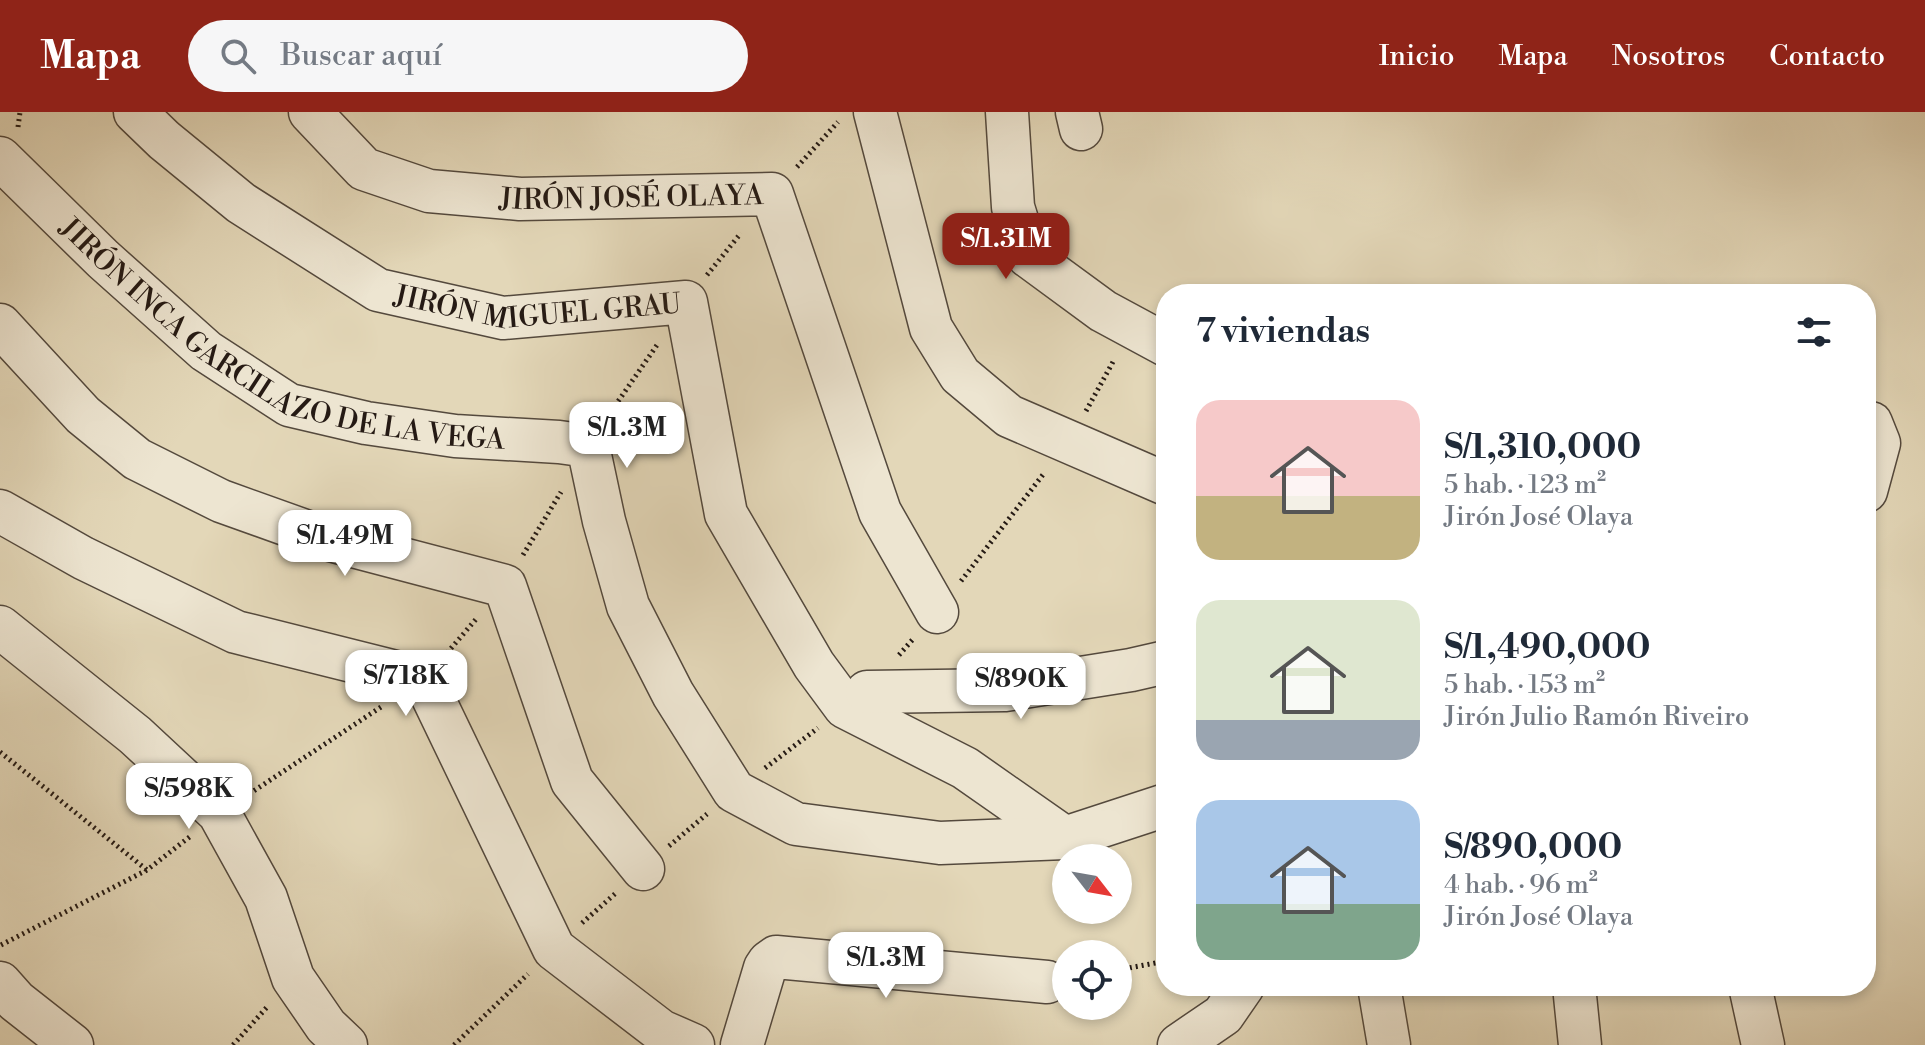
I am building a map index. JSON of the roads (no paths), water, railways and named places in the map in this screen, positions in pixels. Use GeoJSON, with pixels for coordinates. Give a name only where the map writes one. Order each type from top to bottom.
{"type":"FeatureCollection","features":[{"type":"Feature","properties":{"kind":"street","name":"JIRÓN MIGUEL GRAU"},"geometry":{"type":"LineString","coordinates":[[135,112],[241,203],[378,290],[503,318],[686,302],[726,514],[814,665],[845,707],[965,768],[1065,838]]}},
{"type":"Feature","properties":{"kind":"street","name":"JIRÓN JOSÉ OLAYA"},"geometry":{"type":"LineString","coordinates":[[310,112],[364,169],[429,191],[520,199],[772,194],[880,512],[937,612]]}},
{"type":"Feature","properties":{"kind":"street"},"geometry":{"type":"LineString","coordinates":[[875,112],[931,328],[960,375],[1009,416],[1156,480]]}},
{"type":"Feature","properties":{"kind":"street"},"geometry":{"type":"LineString","coordinates":[[1007,112],[1013,207],[1028,256],[1103,311],[1156,340]]}},
{"type":"Feature","properties":{"kind":"street","name":"JIRÓN INCA GARCILAZO DE LA VEGA"},"geometry":{"type":"LineString","coordinates":[[0,158],[103,259],[206,351],[289,405],[366,423],[440,434],[588,446],[604,521],[628,606],[673,694],[734,791],[796,824],[940,843],[1065,838],[1156,808]]}},
{"type":"Feature","properties":{"kind":"street"},"geometry":{"type":"LineString","coordinates":[[0,325],[83,415],[137,459],[221,501],[330,540],[505,586],[572,781],[643,869]]}},
{"type":"Feature","properties":{"kind":"street"},"geometry":{"type":"LineString","coordinates":[[0,511],[83,558],[236,632],[424,679],[554,949],[661,1031],[693,1045]]}},
{"type":"Feature","properties":{"kind":"street"},"geometry":{"type":"LineString","coordinates":[[0,627],[135,735],[219,813],[266,898],[293,978],[326,1026],[346,1045]]}},
{"type":"Feature","properties":{"kind":"street"},"geometry":{"type":"LineString","coordinates":[[867,692],[1005,690],[1156,664]]}},
{"type":"Feature","properties":{"kind":"street"},"geometry":{"type":"LineString","coordinates":[[742,1045],[765,968],[776,957],[1047,982]]}},
{"type":"Feature","properties":{"kind":"street"},"geometry":{"type":"LineString","coordinates":[[0,983],[16,1001],[72,1045]]}},
{"type":"Feature","properties":{"kind":"street"},"geometry":{"type":"LineString","coordinates":[[1381,996],[1389,1045]]}},
{"type":"Feature","properties":{"kind":"street"},"geometry":{"type":"LineString","coordinates":[[1575,996],[1580,1045]]}},
{"type":"Feature","properties":{"kind":"street"},"geometry":{"type":"LineString","coordinates":[[1752,996],[1763,1045]]}},
{"type":"Feature","properties":{"kind":"street"},"geometry":{"type":"LineString","coordinates":[[1179,1045],[1231,1015]]}}]}
